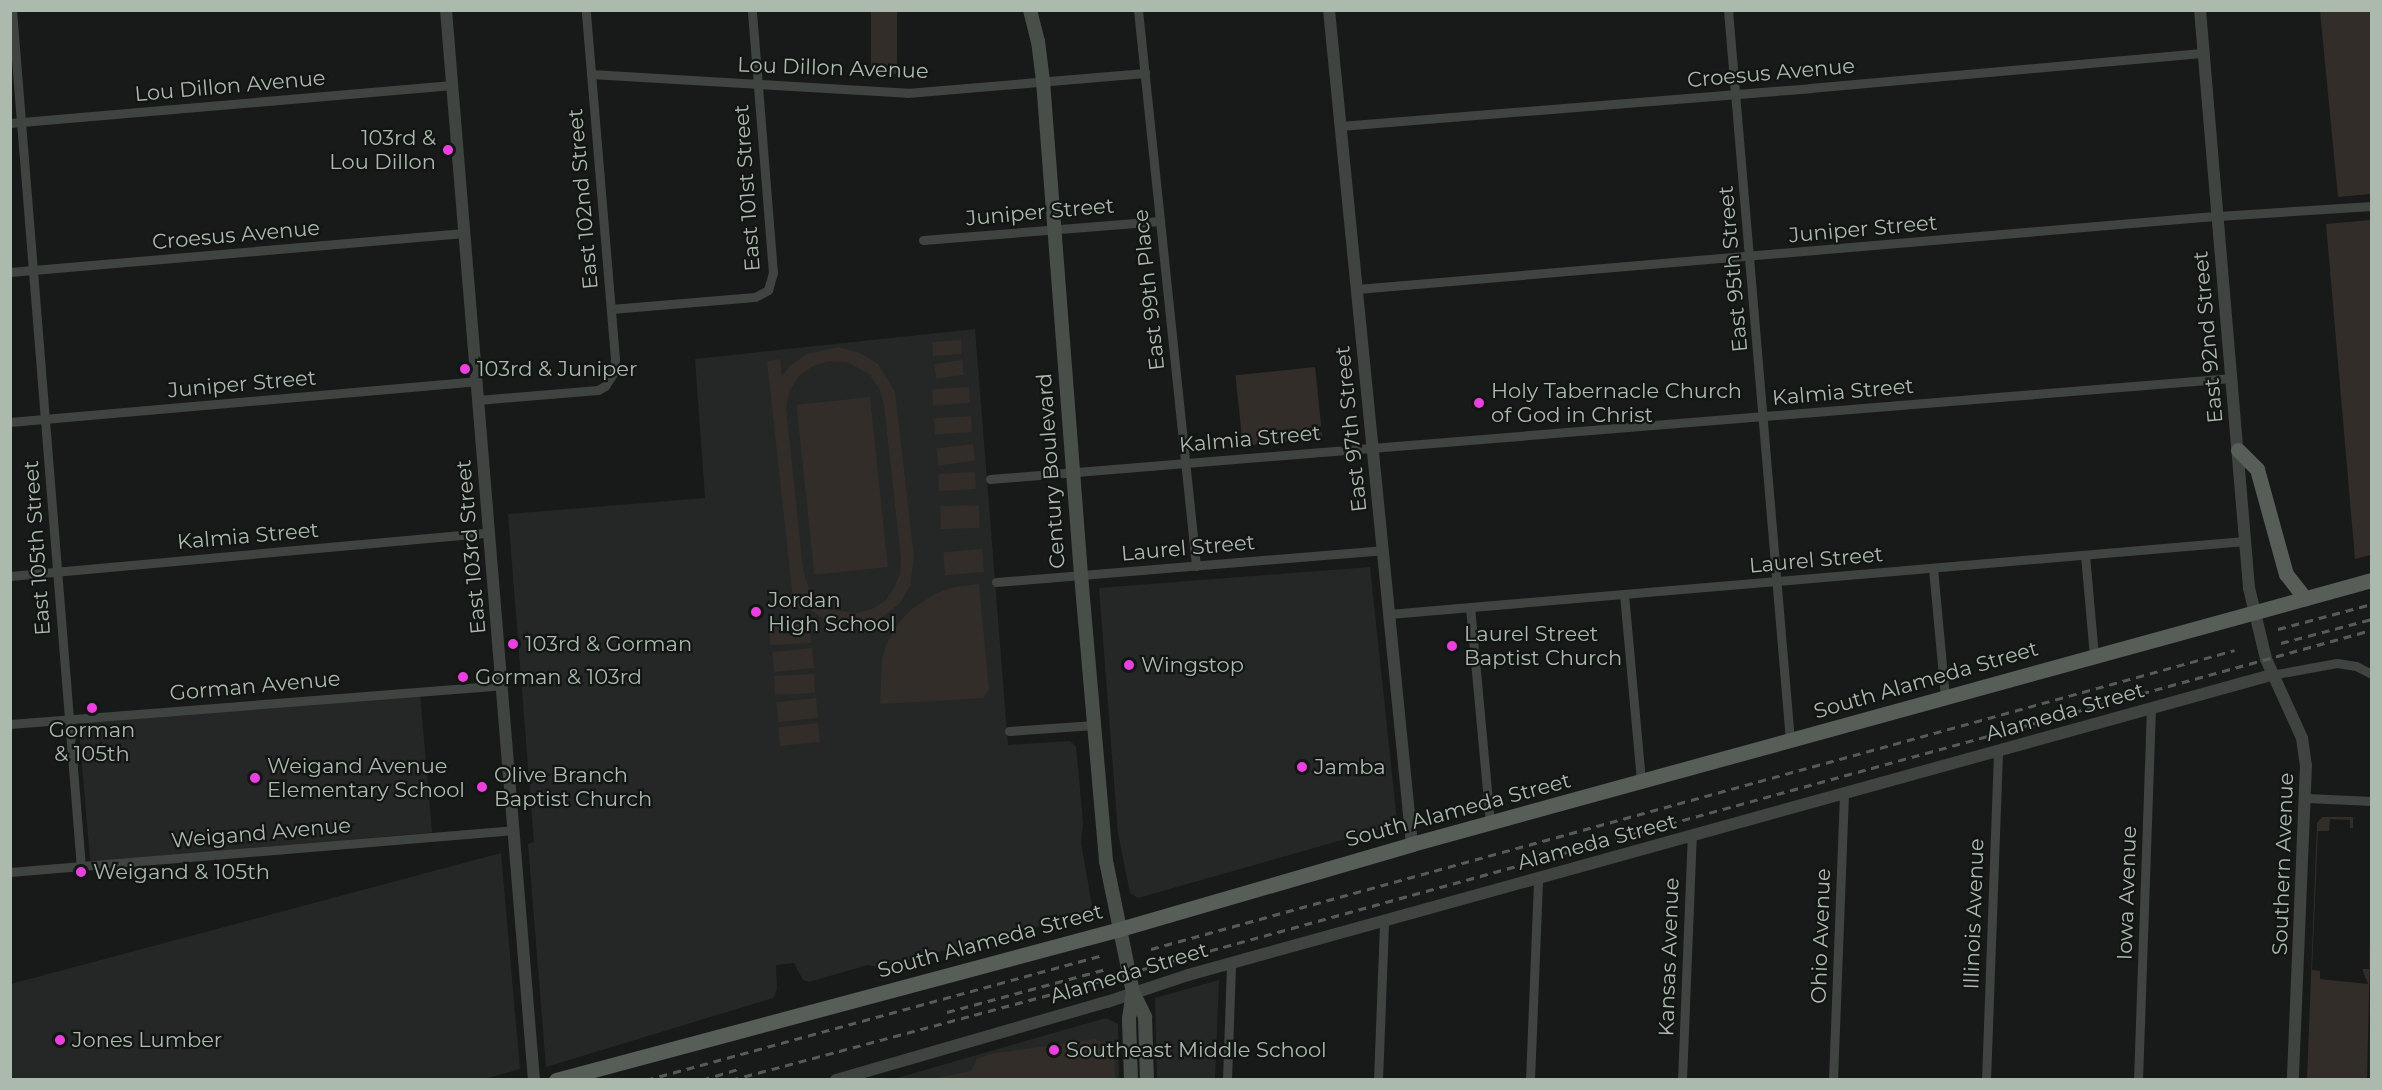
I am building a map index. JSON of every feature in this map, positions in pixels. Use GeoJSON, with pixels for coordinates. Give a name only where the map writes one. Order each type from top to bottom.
{"type":"FeatureCollection","features":[{"type":"Feature","properties":{"kind":"main road","name":"Century Boulevard"},"geometry":{"type":"LineString","coordinates":[[1030,10],[1038,41],[1042,81],[1072,472],[1106,861],[1133,992]]}},
{"type":"Feature","properties":{"kind":"main road"},"geometry":{"type":"LineString","coordinates":[[2238,450],[2257,469],[2286,574],[2305,598]]}},
{"type":"Feature","properties":{"kind":"main road","name":"South Alameda Street"},"geometry":{"type":"LineString","coordinates":[[556,1080],[1121,934],[1412,844],[2094,655],[2186,633],[2255,620],[2305,598],[2372,580]]}},
{"type":"Feature","properties":{"kind":"main road"},"geometry":{"type":"LineString","coordinates":[[1131,1080],[1129,1019],[1133,992]]}},
{"type":"Feature","properties":{"kind":"main road"},"geometry":{"type":"LineString","coordinates":[[1133,992],[1145,1017],[1147,1080]]}},
{"type":"Feature","properties":{"kind":"street","name":"East 105th Street"},"geometry":{"type":"LineString","coordinates":[[12,10],[81,867]]}},
{"type":"Feature","properties":{"kind":"street","name":"East 103rd Street"},"geometry":{"type":"LineString","coordinates":[[446,10],[534,1080]]}},
{"type":"Feature","properties":{"kind":"street","name":"East 102nd Street"},"geometry":{"type":"LineString","coordinates":[[478,400],[598,390],[608,382],[614,372],[615,359],[586,10]]}},
{"type":"Feature","properties":{"kind":"street","name":"East 101st Street"},"geometry":{"type":"LineString","coordinates":[[610,309],[755,297],[768,290],[773,273],[752,10]]}},
{"type":"Feature","properties":{"kind":"street","name":"East 99th Place"},"geometry":{"type":"LineString","coordinates":[[1138,10],[1196,566]]}},
{"type":"Feature","properties":{"kind":"street","name":"East 97th Street"},"geometry":{"type":"LineString","coordinates":[[1329,10],[1412,844]]}},
{"type":"Feature","properties":{"kind":"street","name":"East 95th Street"},"geometry":{"type":"LineString","coordinates":[[1728,10],[1791,740]]}},
{"type":"Feature","properties":{"kind":"street","name":"East 92nd Street"},"geometry":{"type":"LineString","coordinates":[[2200,10],[2245,541],[2255,620],[2265,656]]}},
{"type":"Feature","properties":{"kind":"street","name":"Croesus Avenue"},"geometry":{"type":"LineString","coordinates":[[1340,126],[1735,95],[2204,52]]}},
{"type":"Feature","properties":{"kind":"street","name":"Lou Dillon Avenue"},"geometry":{"type":"LineString","coordinates":[[591,74],[907,93],[1144,73]]}},
{"type":"Feature","properties":{"kind":"street","name":"Lou Dillon Avenue"},"geometry":{"type":"LineString","coordinates":[[10,123],[452,85]]}},
{"type":"Feature","properties":{"kind":"street","name":"Juniper Street"},"geometry":{"type":"LineString","coordinates":[[1357,289],[2372,206]]}},
{"type":"Feature","properties":{"kind":"street","name":"Juniper Street"},"geometry":{"type":"LineString","coordinates":[[923,240],[1160,221]]}},
{"type":"Feature","properties":{"kind":"street","name":"Croesus Avenue"},"geometry":{"type":"LineString","coordinates":[[10,272],[464,233]]}},
{"type":"Feature","properties":{"kind":"street","name":"Kalmia Street"},"geometry":{"type":"LineString","coordinates":[[990,479],[2232,378]]}},
{"type":"Feature","properties":{"kind":"street","name":"Juniper Street"},"geometry":{"type":"LineString","coordinates":[[10,422],[476,381]]}},
{"type":"Feature","properties":{"kind":"street","name":"Kalmia Street"},"geometry":{"type":"LineString","coordinates":[[10,576],[489,532]]}},
{"type":"Feature","properties":{"kind":"street","name":"Laurel Street"},"geometry":{"type":"LineString","coordinates":[[1389,614],[2245,541]]}},
{"type":"Feature","properties":{"kind":"street","name":"Laurel Street"},"geometry":{"type":"LineString","coordinates":[[996,582],[1383,550]]}},
{"type":"Feature","properties":{"kind":"street"},"geometry":{"type":"LineString","coordinates":[[2085,555],[2094,655]]}},
{"type":"Feature","properties":{"kind":"street"},"geometry":{"type":"LineString","coordinates":[[1933,568],[1945,697]]}},
{"type":"Feature","properties":{"kind":"street"},"geometry":{"type":"LineString","coordinates":[[1624,594],[1641,781]]}},
{"type":"Feature","properties":{"kind":"street"},"geometry":{"type":"LineString","coordinates":[[1470,607],[1490,823]]}},
{"type":"Feature","properties":{"kind":"street","name":"Southern Avenue"},"geometry":{"type":"LineString","coordinates":[[2265,656],[2271,675],[2304,747],[2306,798],[2294,1080]]}},
{"type":"Feature","properties":{"kind":"street","name":"Alameda Street"},"geometry":{"type":"LineString","coordinates":[[836,1080],[868,1075],[1232,963],[2271,675],[2337,663],[2356,666],[2372,674]]}},
{"type":"Feature","properties":{"kind":"street","name":"Gorman Avenue"},"geometry":{"type":"LineString","coordinates":[[10,724],[501,684]]}},
{"type":"Feature","properties":{"kind":"street","name":"Iowa Avenue"},"geometry":{"type":"LineString","coordinates":[[2138,1080],[2151,708]]}},
{"type":"Feature","properties":{"kind":"street"},"geometry":{"type":"LineString","coordinates":[[1009,730],[1094,724]]}},
{"type":"Feature","properties":{"kind":"street","name":"Illinois Avenue"},"geometry":{"type":"LineString","coordinates":[[1986,1080],[1998,751]]}},
{"type":"Feature","properties":{"kind":"street","name":"Ohio Avenue"},"geometry":{"type":"LineString","coordinates":[[1833,1080],[1844,793]]}},
{"type":"Feature","properties":{"kind":"street"},"geometry":{"type":"LineString","coordinates":[[2306,798],[2372,801]]}},
{"type":"Feature","properties":{"kind":"street","name":"Weigand Avenue"},"geometry":{"type":"LineString","coordinates":[[10,872],[514,830]]}},
{"type":"Feature","properties":{"kind":"street","name":"Kansas Avenue"},"geometry":{"type":"LineString","coordinates":[[1682,1080],[1692,836]]}},
{"type":"Feature","properties":{"kind":"street"},"geometry":{"type":"LineString","coordinates":[[1530,1080],[1538,878]]}},
{"type":"Feature","properties":{"kind":"street"},"geometry":{"type":"LineString","coordinates":[[1378,1080],[1384,921]]}},
{"type":"Feature","properties":{"kind":"street"},"geometry":{"type":"LineString","coordinates":[[1227,1080],[1232,963]]}},
{"type":"Feature","properties":{"kind":"shaded area"},"geometry":{"type":"Polygon","coordinates":[[[871,11],[897,11],[897,74],[871,74],[871,11]]]}},
{"type":"Feature","properties":{"kind":"shaded area"},"geometry":{"type":"Polygon","coordinates":[[[2320,11],[2371,11],[2371,194],[2338,197],[2320,11]]]}},
{"type":"Feature","properties":{"kind":"shaded area"},"geometry":{"type":"Polygon","coordinates":[[[2371,220],[2371,555],[2355,559],[2326,224],[2371,220]]]}},
{"type":"Feature","properties":{"kind":"shaded area","name":"Jordan High School"},"geometry":{"type":"Polygon","coordinates":[[[975,329],[1008,745],[1070,741],[1076,746],[1083,822],[1081,843],[1092,905],[1087,914],[892,964],[877,967],[868,965],[809,982],[803,980],[794,963],[776,965],[777,989],[773,998],[546,1067],[528,844],[534,842],[508,514],[705,498],[695,359],[975,329]]]}},
{"type":"Feature","properties":{"kind":"shaded area"},"geometry":{"type":"Polygon","coordinates":[[[961,340],[962,354],[933,356],[932,342],[961,340]]]}},
{"type":"Feature","properties":{"kind":"shaded area"},"geometry":{"type":"Polygon","coordinates":[[[839,347],[860,353],[878,364],[895,392],[914,557],[910,586],[900,603],[877,621],[859,626],[830,623],[807,608],[794,609],[767,361],[780,359],[782,376],[790,366],[807,354],[839,347]],[[829,361],[813,366],[799,376],[790,390],[786,407],[803,569],[807,584],[821,602],[834,610],[857,613],[872,609],[885,601],[900,574],[901,559],[884,405],[879,388],[869,374],[847,362],[829,361]]]}},
{"type":"Feature","properties":{"kind":"shaded area"},"geometry":{"type":"Polygon","coordinates":[[[962,360],[964,375],[936,379],[934,364],[962,360]]]}},
{"type":"Feature","properties":{"kind":"shaded area"},"geometry":{"type":"Polygon","coordinates":[[[1315,367],[1322,438],[1243,446],[1235,375],[1315,367]]]}},
{"type":"Feature","properties":{"kind":"shaded area"},"geometry":{"type":"Polygon","coordinates":[[[969,387],[970,403],[933,406],[932,390],[969,387]]]}},
{"type":"Feature","properties":{"kind":"shaded area"},"geometry":{"type":"Polygon","coordinates":[[[870,397],[888,567],[814,575],[796,405],[870,397]]]}},
{"type":"Feature","properties":{"kind":"shaded area"},"geometry":{"type":"Polygon","coordinates":[[[971,416],[972,432],[935,435],[934,419],[971,416]]]}},
{"type":"Feature","properties":{"kind":"shaded area"},"geometry":{"type":"Polygon","coordinates":[[[973,444],[975,461],[938,465],[936,449],[973,444]]]}},
{"type":"Feature","properties":{"kind":"shaded area"},"geometry":{"type":"Polygon","coordinates":[[[975,472],[976,489],[939,491],[938,474],[975,472]]]}},
{"type":"Feature","properties":{"kind":"shaded area"},"geometry":{"type":"Polygon","coordinates":[[[979,505],[980,528],[941,529],[940,506],[979,505]]]}},
{"type":"Feature","properties":{"kind":"shaded area"},"geometry":{"type":"Polygon","coordinates":[[[982,549],[984,572],[945,575],[943,552],[982,549]]]}},
{"type":"Feature","properties":{"kind":"shaded area"},"geometry":{"type":"Polygon","coordinates":[[[1370,567],[1397,821],[1395,825],[1138,898],[1130,893],[1118,833],[1099,588],[1370,567]]]}},
{"type":"Feature","properties":{"kind":"shaded area"},"geometry":{"type":"Polygon","coordinates":[[[979,584],[989,690],[983,698],[880,704],[882,659],[887,643],[900,621],[913,608],[937,593],[954,587],[979,584]]]}},
{"type":"Feature","properties":{"kind":"shaded area"},"geometry":{"type":"Polygon","coordinates":[[[810,624],[811,643],[770,645],[769,626],[810,624]]]}},
{"type":"Feature","properties":{"kind":"shaded area"},"geometry":{"type":"Polygon","coordinates":[[[812,648],[814,668],[774,672],[772,652],[812,648]]]}},
{"type":"Feature","properties":{"kind":"shaded area"},"geometry":{"type":"Polygon","coordinates":[[[814,674],[815,693],[775,695],[774,676],[814,674]]]}},
{"type":"Feature","properties":{"kind":"shaded area","name":"Weigand Avenue Elementary School"},"geometry":{"type":"Polygon","coordinates":[[[420,694],[432,832],[90,862],[78,724],[420,694]]]}},
{"type":"Feature","properties":{"kind":"shaded area"},"geometry":{"type":"Polygon","coordinates":[[[816,698],[818,718],[778,722],[776,702],[816,698]]]}},
{"type":"Feature","properties":{"kind":"shaded area"},"geometry":{"type":"Polygon","coordinates":[[[818,723],[820,742],[780,746],[778,727],[818,723]]]}},
{"type":"Feature","properties":{"kind":"shaded area"},"geometry":{"type":"Polygon","coordinates":[[[2322,817],[2353,817],[2353,828],[2350,828],[2350,820],[2330,819],[2329,831],[2318,831],[2312,970],[2320,971],[2320,979],[2368,984],[2362,969],[2369,969],[2371,907],[2367,1079],[2307,1079],[2317,823],[2322,817]]]}},
{"type":"Feature","properties":{"kind":"shaded area"},"geometry":{"type":"Polygon","coordinates":[[[501,853],[520,1069],[481,1080],[11,1079],[11,984],[501,853]]]}},
{"type":"Feature","properties":{"kind":"shaded area"},"geometry":{"type":"Polygon","coordinates":[[[1219,980],[1215,1079],[1157,1079],[1155,998],[1219,980]]]}},
{"type":"Feature","properties":{"kind":"shaded area","name":"Southeast Middle School"},"geometry":{"type":"Polygon","coordinates":[[[1106,1018],[1118,1024],[1119,1079],[890,1080],[1106,1018]]]}},
{"type":"Feature","properties":{"kind":"shaded area","name":"Southeast Middle School"},"geometry":{"type":"Polygon","coordinates":[[[1095,1039],[1109,1045],[1114,1054],[1115,1079],[932,1079],[971,1071],[977,1059],[990,1054],[1095,1039]]]}},
{"type":"Feature","properties":{"kind":"railway"},"geometry":{"type":"LineString","coordinates":[[2278,629],[2372,604]]}},
{"type":"Feature","properties":{"kind":"railway"},"geometry":{"type":"LineString","coordinates":[[2281,643],[2372,619]]}},
{"type":"Feature","properties":{"kind":"railway"},"geometry":{"type":"LineString","coordinates":[[731,1080],[1129,973],[2372,630]]}},
{"type":"Feature","properties":{"kind":"railway"},"geometry":{"type":"LineString","coordinates":[[1151,949],[2235,650]]}},
{"type":"Feature","properties":{"kind":"railway"},"geometry":{"type":"LineString","coordinates":[[646,1080],[1102,955]]}},
{"type":"Feature","properties":{"kind":"railway"},"geometry":{"type":"LineString","coordinates":[[947,1012],[1106,969]]}},
{"type":"Feature","properties":{"kind":"railway"},"geometry":{"type":"LineString","coordinates":[[702,1080],[739,1069]]}},
{"type":"Feature","properties":{"kind":"place","name":"103rd & Lou Dillon"},"geometry":{"type":"Point","coordinates":[448,150]}},
{"type":"Feature","properties":{"kind":"place","name":"103rd & Juniper"},"geometry":{"type":"Point","coordinates":[465,369]}},
{"type":"Feature","properties":{"kind":"place","name":"Holy Tabernacle Church of God in Christ"},"geometry":{"type":"Point","coordinates":[1479,403]}},
{"type":"Feature","properties":{"kind":"place","name":"Jordan High School"},"geometry":{"type":"Point","coordinates":[756,612]}},
{"type":"Feature","properties":{"kind":"place","name":"103rd & Gorman"},"geometry":{"type":"Point","coordinates":[513,644]}},
{"type":"Feature","properties":{"kind":"place","name":"Laurel Street Baptist Church"},"geometry":{"type":"Point","coordinates":[1452,646]}},
{"type":"Feature","properties":{"kind":"place","name":"Wingstop"},"geometry":{"type":"Point","coordinates":[1129,665]}},
{"type":"Feature","properties":{"kind":"place","name":"Gorman & 103rd"},"geometry":{"type":"Point","coordinates":[463,677]}},
{"type":"Feature","properties":{"kind":"place","name":"Gorman & 105th"},"geometry":{"type":"Point","coordinates":[92,708]}},
{"type":"Feature","properties":{"kind":"place","name":"Jamba"},"geometry":{"type":"Point","coordinates":[1302,767]}},
{"type":"Feature","properties":{"kind":"place","name":"Weigand Avenue Elementary School"},"geometry":{"type":"Point","coordinates":[255,778]}},
{"type":"Feature","properties":{"kind":"place","name":"Olive Branch Baptist Church"},"geometry":{"type":"Point","coordinates":[482,787]}},
{"type":"Feature","properties":{"kind":"place","name":"Weigand & 105th"},"geometry":{"type":"Point","coordinates":[81,872]}},
{"type":"Feature","properties":{"kind":"place","name":"Jones Lumber"},"geometry":{"type":"Point","coordinates":[60,1040]}},
{"type":"Feature","properties":{"kind":"place","name":"Southeast Middle School"},"geometry":{"type":"Point","coordinates":[1054,1050]}}]}
